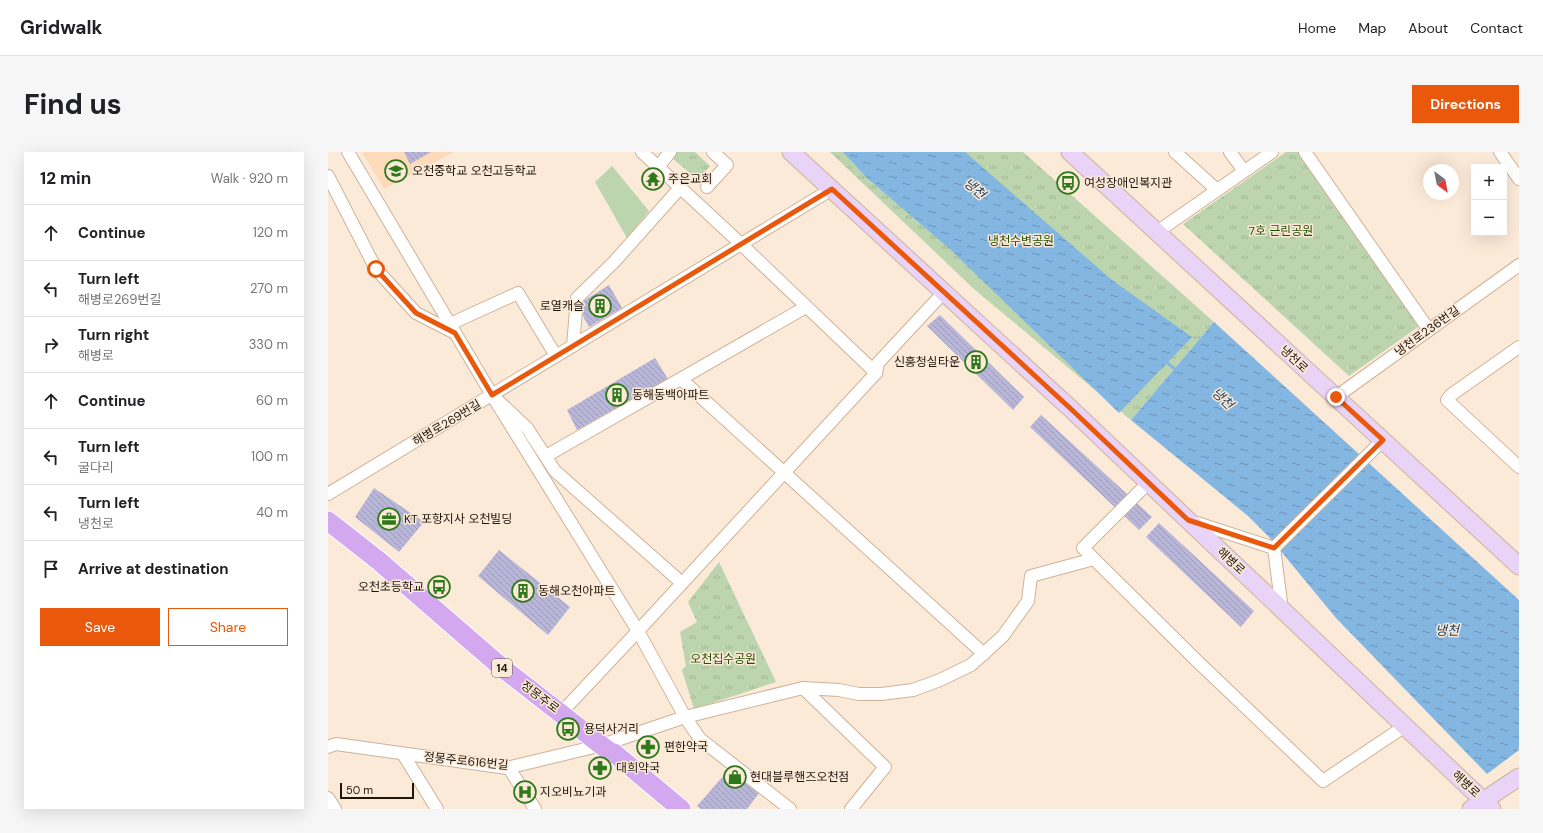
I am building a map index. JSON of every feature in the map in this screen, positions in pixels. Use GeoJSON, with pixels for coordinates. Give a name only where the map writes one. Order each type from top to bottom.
{"type":"FeatureCollection","features":[{"type":"Feature","properties":{"kind":"main road","name":"해병로"},"geometry":{"type":"LineString","coordinates":[[791,152],[944,292],[1188,520],[1405,726],[1482,806]]}},
{"type":"Feature","properties":{"kind":"main road","name":"냉천로"},"geometry":{"type":"LineString","coordinates":[[1070,152],[1519,566]]}},
{"type":"Feature","properties":{"kind":"main road","name":"정몽주로"},"geometry":{"type":"LineString","coordinates":[[328,521],[379,561],[500,666],[602,745],[675,807]]}},
{"type":"Feature","properties":{"kind":"main road"},"geometry":{"type":"LineString","coordinates":[[1482,806],[1519,777]]}},
{"type":"Feature","properties":{"kind":"street"},"geometry":{"type":"LineString","coordinates":[[348,152],[492,395],[638,631],[685,717],[700,739],[790,809]]}},
{"type":"Feature","properties":{"kind":"street"},"geometry":{"type":"LineString","coordinates":[[642,152],[876,373]]}},
{"type":"Feature","properties":{"kind":"street"},"geometry":{"type":"LineString","coordinates":[[658,167],[670,152]]}},
{"type":"Feature","properties":{"kind":"street"},"geometry":{"type":"LineString","coordinates":[[707,187],[727,165],[713,152]]}},
{"type":"Feature","properties":{"kind":"street"},"geometry":{"type":"LineString","coordinates":[[1175,152],[1217,190]]}},
{"type":"Feature","properties":{"kind":"street"},"geometry":{"type":"LineString","coordinates":[[1230,152],[1244,172]]}},
{"type":"Feature","properties":{"kind":"street"},"geometry":{"type":"LineString","coordinates":[[1157,232],[1272,152]]}},
{"type":"Feature","properties":{"kind":"street"},"geometry":{"type":"LineString","coordinates":[[1305,152],[1429,330]]}},
{"type":"Feature","properties":{"kind":"street"},"geometry":{"type":"LineString","coordinates":[[1500,152],[1519,179]]}},
{"type":"Feature","properties":{"kind":"street"},"geometry":{"type":"LineString","coordinates":[[328,176],[376,269],[416,313],[453,328]]}},
{"type":"Feature","properties":{"kind":"street"},"geometry":{"type":"LineString","coordinates":[[572,346],[577,298],[614,262],[680,188]]}},
{"type":"Feature","properties":{"kind":"street","name":"해병로269번길"},"geometry":{"type":"LineString","coordinates":[[328,494],[832,189]]}},
{"type":"Feature","properties":{"kind":"street","name":"냉천로236번길"},"geometry":{"type":"LineString","coordinates":[[1336,397],[1519,265]]}},
{"type":"Feature","properties":{"kind":"street"},"geometry":{"type":"LineString","coordinates":[[561,713],[876,373],[878,363],[944,292]]}},
{"type":"Feature","properties":{"kind":"street"},"geometry":{"type":"LineString","coordinates":[[453,328],[518,293],[556,356]]}},
{"type":"Feature","properties":{"kind":"street"},"geometry":{"type":"LineString","coordinates":[[546,456],[806,307]]}},
{"type":"Feature","properties":{"kind":"street"},"geometry":{"type":"LineString","coordinates":[[1519,347],[1446,400],[1519,467]]}},
{"type":"Feature","properties":{"kind":"street"},"geometry":{"type":"LineString","coordinates":[[681,379],[984,654]]}},
{"type":"Feature","properties":{"kind":"street"},"geometry":{"type":"LineString","coordinates":[[492,395],[527,428],[555,471],[682,583]]}},
{"type":"Feature","properties":{"kind":"street"},"geometry":{"type":"LineString","coordinates":[[1275,547],[1383,440]]}},
{"type":"Feature","properties":{"kind":"street"},"geometry":{"type":"LineString","coordinates":[[1148,483],[1083,548],[1197,662],[1323,781],[1405,726]]}},
{"type":"Feature","properties":{"kind":"street"},"geometry":{"type":"LineString","coordinates":[[1188,520],[1275,547]]}},
{"type":"Feature","properties":{"kind":"street"},"geometry":{"type":"LineString","coordinates":[[1275,547],[1282,610]]}},
{"type":"Feature","properties":{"kind":"street","name":"정몽주로616번길"},"geometry":{"type":"LineString","coordinates":[[328,747],[336,744],[509,768],[602,745],[685,717],[803,688],[839,690],[860,694],[881,694],[913,690],[940,680],[972,665],[1003,636],[1028,601],[1032,576],[1094,559]]}},
{"type":"Feature","properties":{"kind":"street"},"geometry":{"type":"LineString","coordinates":[[803,688],[886,767],[851,809]]}},
{"type":"Feature","properties":{"kind":"street"},"geometry":{"type":"LineString","coordinates":[[403,754],[436,809]]}},
{"type":"Feature","properties":{"kind":"street"},"geometry":{"type":"LineString","coordinates":[[509,768],[535,809]]}},
{"type":"Feature","properties":{"kind":"street"},"geometry":{"type":"LineString","coordinates":[[328,798],[334,809]]}},
{"type":"Feature","properties":{"kind":"shaded area","name":"오천중학교 오천고등학교"},"geometry":{"type":"Polygon","coordinates":[[[362,152],[454,152],[384,189],[362,152]]]}},
{"type":"Feature","properties":{"kind":"green space"},"geometry":{"type":"Polygon","coordinates":[[[677,152],[695,152],[710,166],[698,180],[672,158],[677,152]]]}},
{"type":"Feature","properties":{"kind":"green space","name":"냉천수변공원"},"geometry":{"type":"Polygon","coordinates":[[[830,152],[1023,152],[1214,322],[1131,420],[974,289],[830,152]]]}},
{"type":"Feature","properties":{"kind":"green space","name":"7호 근린공원"},"geometry":{"type":"Polygon","coordinates":[[[1286,152],[1299,152],[1418,322],[1418,327],[1349,376],[1183,224],[1286,152]]]}},
{"type":"Feature","properties":{"kind":"green space"},"geometry":{"type":"Polygon","coordinates":[[[612,166],[649,211],[627,238],[595,182],[612,166]]]}},
{"type":"Feature","properties":{"kind":"green space","name":"오천집수공원"},"geometry":{"type":"Polygon","coordinates":[[[719,562],[776,682],[694,709],[682,670],[686,666],[680,632],[697,622],[688,602],[719,562]]]}},
{"type":"Feature","properties":{"kind":"water","name":"냉천수변공원"},"geometry":{"type":"Polygon","coordinates":[[[843,152],[965,152],[1112,280],[1192,337],[1119,413],[951,250],[866,177],[843,152]]]}},
{"type":"Feature","properties":{"kind":"water","name":"냉천"},"geometry":{"type":"Polygon","coordinates":[[[1214,322],[1519,600],[1519,750],[1487,774],[1336,618],[1270,538],[1248,516],[1131,420],[1214,322]]]}},
{"type":"Feature","properties":{"kind":"building"},"geometry":{"type":"Polygon","coordinates":[[[404,152],[431,152],[410,164],[404,152]]]}},
{"type":"Feature","properties":{"kind":"building","name":"로열캐슬"},"geometry":{"type":"Polygon","coordinates":[[[609,285],[622,308],[589,327],[577,305],[609,285]]]}},
{"type":"Feature","properties":{"kind":"building","name":"신흥청실타운"},"geometry":{"type":"Polygon","coordinates":[[[940,315],[1024,397],[1013,410],[927,326],[940,315]]]}},
{"type":"Feature","properties":{"kind":"building","name":"동해동백아파트"},"geometry":{"type":"Polygon","coordinates":[[[655,358],[668,379],[577,430],[567,410],[655,358]]]}},
{"type":"Feature","properties":{"kind":"building"},"geometry":{"type":"Polygon","coordinates":[[[1041,415],[1152,517],[1139,530],[1030,427],[1041,415]]]}},
{"type":"Feature","properties":{"kind":"building","name":"KT 포항지사 오천빌딩"},"geometry":{"type":"Polygon","coordinates":[[[374,488],[424,522],[399,552],[355,517],[374,488]]]}},
{"type":"Feature","properties":{"kind":"building"},"geometry":{"type":"Polygon","coordinates":[[[1159,523],[1254,611],[1241,627],[1146,537],[1159,523]]]}},
{"type":"Feature","properties":{"kind":"building","name":"동해오천아파트"},"geometry":{"type":"Polygon","coordinates":[[[499,550],[570,607],[548,635],[478,576],[499,550]]]}},
{"type":"Feature","properties":{"kind":"building","name":"현대블루핸즈오천점"},"geometry":{"type":"Polygon","coordinates":[[[732,766],[763,788],[747,809],[701,809],[697,806],[732,766]]]}},
{"type":"Feature","properties":{"kind":"waterway","name":"냉천"},"geometry":{"type":"LineString","coordinates":[[1165,361],[1176,370]]}},
{"type":"Feature","properties":{"kind":"place","name":"오천중학교 오천고등학교"},"geometry":{"type":"Point","coordinates":[396,171]}},
{"type":"Feature","properties":{"kind":"place","name":"주은교회"},"geometry":{"type":"Point","coordinates":[653,179]}},
{"type":"Feature","properties":{"kind":"place","name":"여성장애인복지관"},"geometry":{"type":"Point","coordinates":[1068,183]}},
{"type":"Feature","properties":{"kind":"place","name":"로열캐슬"},"geometry":{"type":"Point","coordinates":[600,306]}},
{"type":"Feature","properties":{"kind":"place","name":"신흥청실타운"},"geometry":{"type":"Point","coordinates":[976,362]}},
{"type":"Feature","properties":{"kind":"place","name":"동해동백아파트"},"geometry":{"type":"Point","coordinates":[617,395]}},
{"type":"Feature","properties":{"kind":"place","name":"KT 포항지사 오천빌딩"},"geometry":{"type":"Point","coordinates":[389,519]}},
{"type":"Feature","properties":{"kind":"place","name":"오천초등학교"},"geometry":{"type":"Point","coordinates":[439,587]}},
{"type":"Feature","properties":{"kind":"place","name":"동해오천아파트"},"geometry":{"type":"Point","coordinates":[523,591]}},
{"type":"Feature","properties":{"kind":"place","name":"용덕사거리"},"geometry":{"type":"Point","coordinates":[568,729]}},
{"type":"Feature","properties":{"kind":"place","name":"편한약국"},"geometry":{"type":"Point","coordinates":[648,747]}},
{"type":"Feature","properties":{"kind":"place","name":"대희약국"},"geometry":{"type":"Point","coordinates":[600,768]}},
{"type":"Feature","properties":{"kind":"place","name":"현대블루핸즈오천점"},"geometry":{"type":"Point","coordinates":[735,777]}},
{"type":"Feature","properties":{"kind":"place","name":"지오비뇨기과"},"geometry":{"type":"Point","coordinates":[525,792]}},
{"type":"Feature","properties":{"kind":"route"},"geometry":{"type":"LineString","coordinates":[[376,269],[416,313],[455,333],[492,395],[832,189],[1071,409],[1188,520],[1274,548],[1383,440],[1336,397]]}}]}
